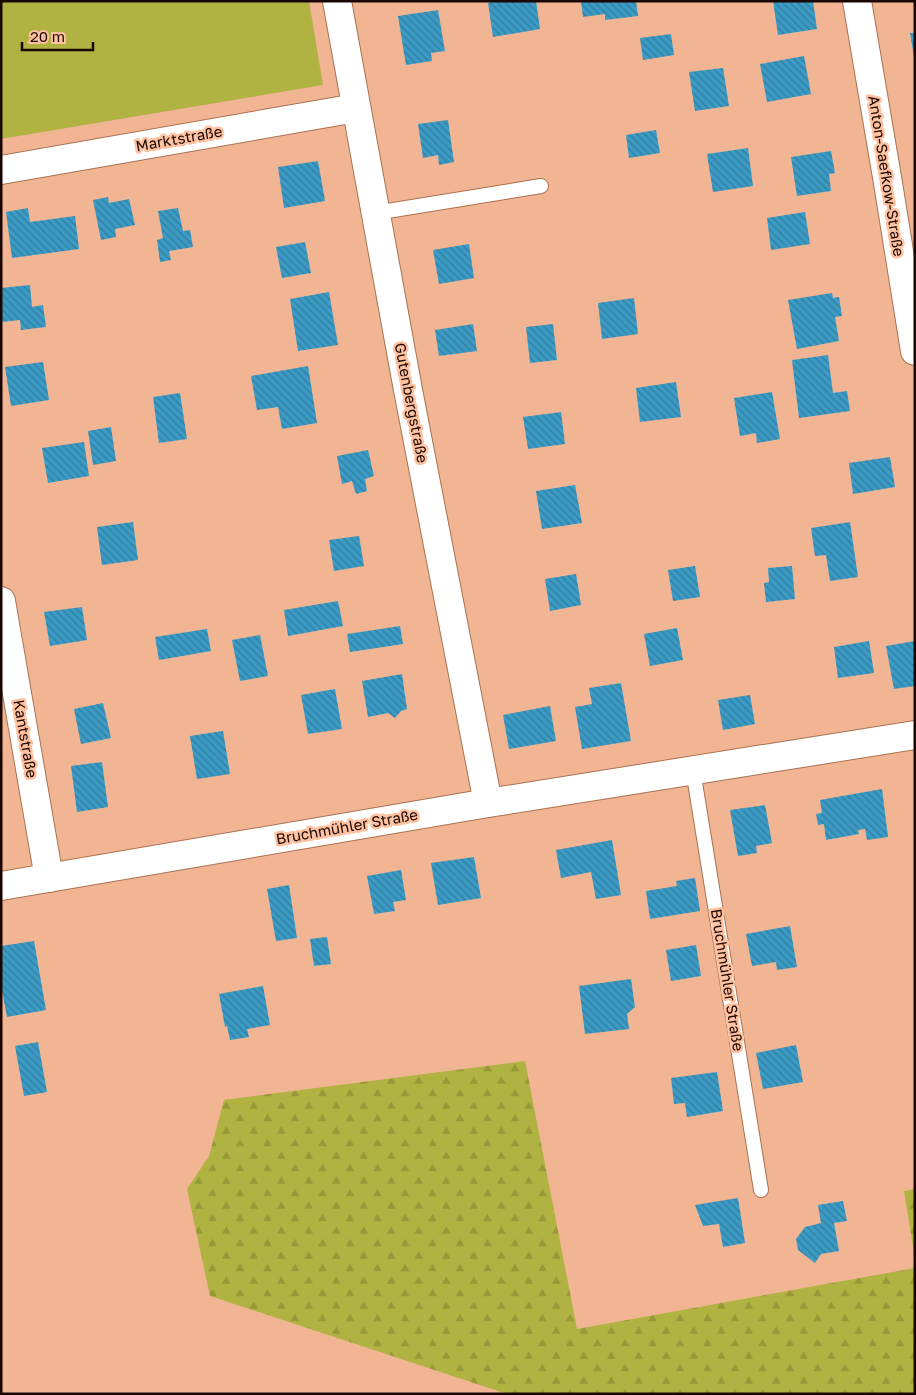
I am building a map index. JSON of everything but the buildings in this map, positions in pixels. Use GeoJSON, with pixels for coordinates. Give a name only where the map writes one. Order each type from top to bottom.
{"type":"FeatureCollection","features":[{"type":"Feature","properties":{"kind":"street","name":"Gutenbergstraße"},"geometry":{"type":"LineString","coordinates":[[337,1],[375,213],[488,803]]}},
{"type":"Feature","properties":{"kind":"street","name":"Anton-Saefkow-Straße"},"geometry":{"type":"LineString","coordinates":[[857,1],[915,351]]}},
{"type":"Feature","properties":{"kind":"street","name":"Marktstraße"},"geometry":{"type":"LineString","coordinates":[[1,170],[356,108]]}},
{"type":"Feature","properties":{"kind":"street","name":"Kantstraße"},"geometry":{"type":"LineString","coordinates":[[1,601],[49,878]]}},
{"type":"Feature","properties":{"kind":"street","name":"Bruchmühler Straße"},"geometry":{"type":"LineString","coordinates":[[1,886],[488,803],[915,735]]}},
{"type":"Feature","properties":{"kind":"lane"},"geometry":{"type":"LineString","coordinates":[[375,213],[541,186]]}},
{"type":"Feature","properties":{"kind":"lane","name":"Bruchmühler Straße"},"geometry":{"type":"LineString","coordinates":[[693,770],[761,1190]]}},
{"type":"Feature","properties":{"kind":"green space"},"geometry":{"type":"Polygon","coordinates":[[[1,1],[309,1],[323,85],[1,139],[1,1]]]}},
{"type":"Feature","properties":{"kind":"green space"},"geometry":{"type":"Polygon","coordinates":[[[525,1061],[577,1329],[915,1268],[915,1394],[507,1394],[210,1296],[187,1189],[209,1156],[224,1100],[525,1061]]]}},
{"type":"Feature","properties":{"kind":"green space"},"geometry":{"type":"Polygon","coordinates":[[[915,1189],[915,1259],[904,1191],[915,1189]]]}}]}
